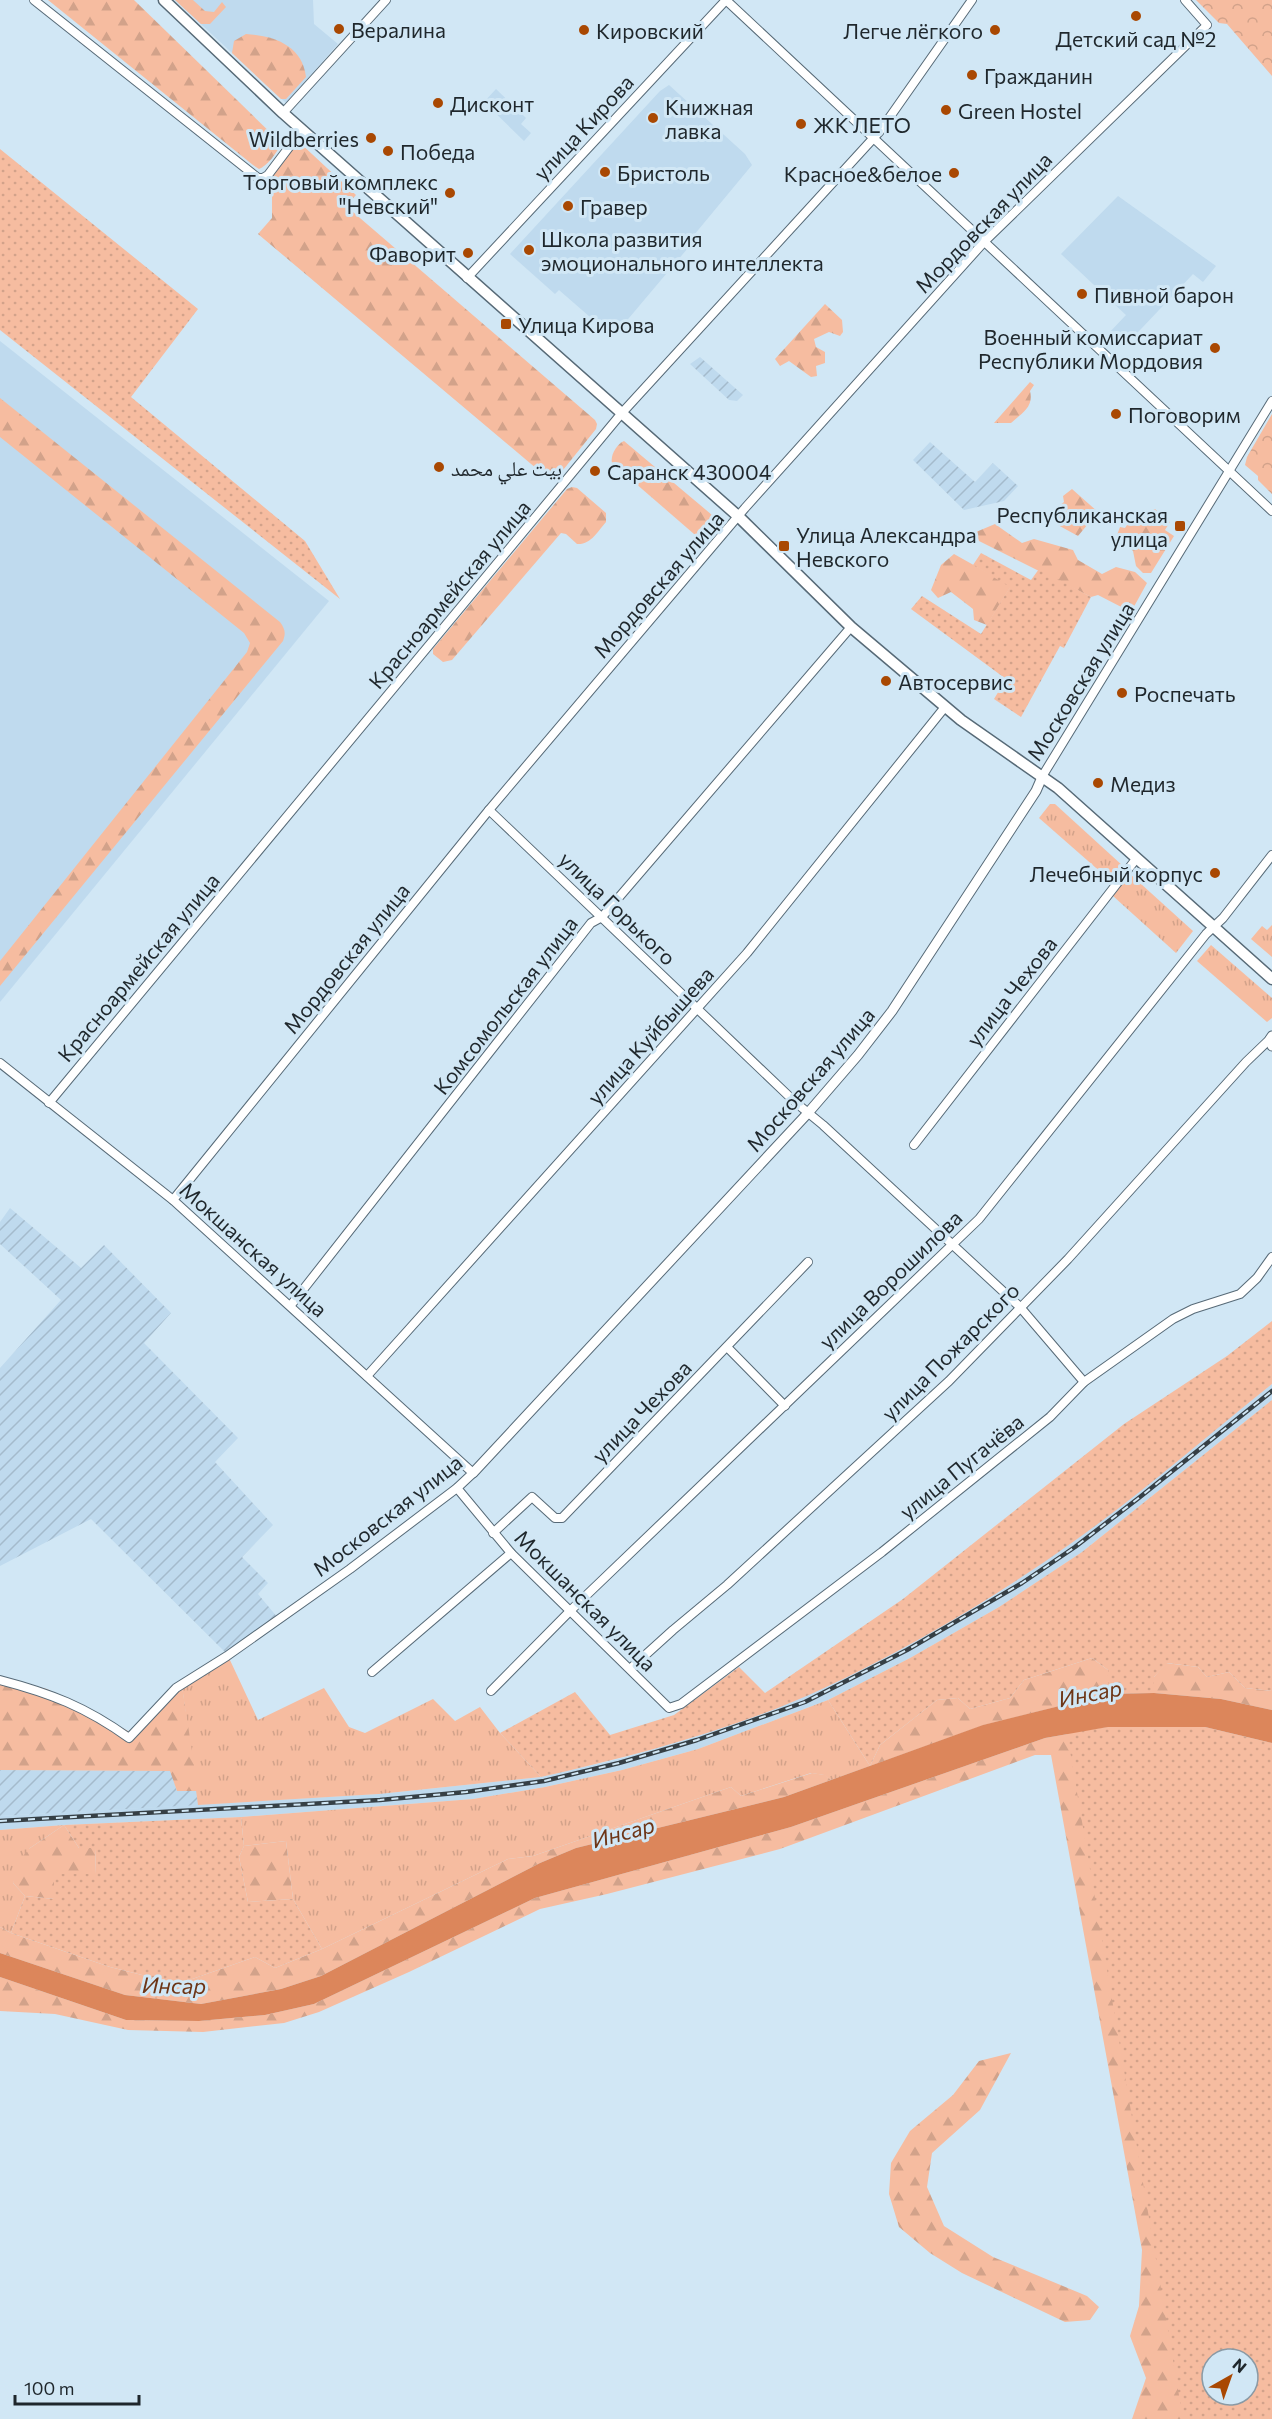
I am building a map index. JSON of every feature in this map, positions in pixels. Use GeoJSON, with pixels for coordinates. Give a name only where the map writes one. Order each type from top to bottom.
{"type":"FeatureCollection","features":[{"type":"Feature","properties":{"kind":"main road"},"geometry":{"type":"LineString","coordinates":[[165,0],[283,113],[739,517],[851,627],[945,707],[1043,775],[1272,979]]}},
{"type":"Feature","properties":{"kind":"street"},"geometry":{"type":"LineString","coordinates":[[34,0],[258,178],[268,175],[302,130]]}},
{"type":"Feature","properties":{"kind":"street"},"geometry":{"type":"LineString","coordinates":[[283,113],[386,0]]}},
{"type":"Feature","properties":{"kind":"street"},"geometry":{"type":"LineString","coordinates":[[726,0],[1272,511]]}},
{"type":"Feature","properties":{"kind":"street","name":"улица Кирова"},"geometry":{"type":"LineString","coordinates":[[467,278],[726,0]]}},
{"type":"Feature","properties":{"kind":"street","name":"Красноармейская улица"},"geometry":{"type":"LineString","coordinates":[[49,1103],[621,414],[873,139],[972,0]]}},
{"type":"Feature","properties":{"kind":"street","name":"Мордовская улица"},"geometry":{"type":"LineString","coordinates":[[173,1200],[489,810],[739,517],[984,242],[1207,26],[1185,0]]}},
{"type":"Feature","properties":{"kind":"street","name":"Московская улица"},"geometry":{"type":"LineString","coordinates":[[0,1680],[42,1691],[78,1706],[129,1738],[176,1688],[227,1656],[346,1571],[457,1488],[473,1473],[808,1113],[875,1035],[909,987],[1036,791],[1043,775],[1272,400]]}},
{"type":"Feature","properties":{"kind":"street","name":"Комсомольская улица"},"geometry":{"type":"LineString","coordinates":[[291,1305],[591,923],[602,917],[851,627]]}},
{"type":"Feature","properties":{"kind":"street","name":"улица Куйбышева"},"geometry":{"type":"LineString","coordinates":[[367,1376],[747,953],[945,707]]}},
{"type":"Feature","properties":{"kind":"street","name":"улица Горького"},"geometry":{"type":"LineString","coordinates":[[489,810],[697,1010],[1020,1307],[1084,1382]]}},
{"type":"Feature","properties":{"kind":"street","name":"улица Ворошилова"},"geometry":{"type":"LineString","coordinates":[[491,1691],[571,1610],[979,1219],[1272,855]]}},
{"type":"Feature","properties":{"kind":"street","name":"улица Чехова"},"geometry":{"type":"LineString","coordinates":[[914,1145],[1136,859]]}},
{"type":"Feature","properties":{"kind":"street","name":"улица Пожарского"},"geometry":{"type":"LineString","coordinates":[[631,1668],[727,1586],[949,1381],[1068,1259],[1246,1062],[1271,1041]]}},
{"type":"Feature","properties":{"kind":"street","name":"Мокшанская улица"},"geometry":{"type":"LineString","coordinates":[[0,1063],[173,1200],[473,1473]]}},
{"type":"Feature","properties":{"kind":"street","name":"улица Пугачёва"},"geometry":{"type":"LineString","coordinates":[[669,1708],[681,1704],[882,1552],[1050,1417],[1084,1382],[1173,1319],[1193,1309],[1240,1294],[1257,1278],[1272,1257]]}},
{"type":"Feature","properties":{"kind":"street","name":"улица Чехова"},"geometry":{"type":"LineString","coordinates":[[493,1533],[532,1497],[555,1518],[562,1518],[808,1262]]}},
{"type":"Feature","properties":{"kind":"street"},"geometry":{"type":"LineString","coordinates":[[727,1347],[785,1406]]}},
{"type":"Feature","properties":{"kind":"street","name":"Мокшанская улица"},"geometry":{"type":"LineString","coordinates":[[457,1488],[511,1553],[631,1668],[669,1708]]}},
{"type":"Feature","properties":{"kind":"street"},"geometry":{"type":"LineString","coordinates":[[372,1672],[511,1553]]}},
{"type":"Feature","properties":{"kind":"shaded area"},"geometry":{"type":"Polygon","coordinates":[[[175,0],[313,0],[314,24],[338,44],[286,103],[175,0]]]}},
{"type":"Feature","properties":{"kind":"shaded area"},"geometry":{"type":"Polygon","coordinates":[[[669,85],[745,154],[752,165],[694,235],[693,242],[613,337],[559,290],[555,294],[510,254],[660,91],[669,85]]]}},
{"type":"Feature","properties":{"kind":"shaded area"},"geometry":{"type":"Polygon","coordinates":[[[496,89],[526,118],[521,124],[531,133],[524,141],[484,102],[496,89]]]}},
{"type":"Feature","properties":{"kind":"shaded area"},"geometry":{"type":"Polygon","coordinates":[[[1118,196],[1216,266],[1203,282],[1193,274],[1137,333],[1135,331],[1122,345],[1109,333],[1126,315],[1061,254],[1118,196]]]}},
{"type":"Feature","properties":{"kind":"shaded area"},"geometry":{"type":"Polygon","coordinates":[[[0,341],[329,601],[0,1002],[0,341]]]}},
{"type":"Feature","properties":{"kind":"shaded area"},"geometry":{"type":"Polygon","coordinates":[[[700,357],[743,395],[737,401],[729,400],[690,364],[700,357]]]}},
{"type":"Feature","properties":{"kind":"shaded area"},"geometry":{"type":"Polygon","coordinates":[[[930,442],[975,482],[993,463],[1018,486],[1004,501],[964,510],[913,460],[930,442]]]}},
{"type":"Feature","properties":{"kind":"shaded area"},"geometry":{"type":"Polygon","coordinates":[[[10,1208],[81,1268],[104,1245],[171,1313],[144,1343],[238,1438],[215,1462],[273,1525],[242,1557],[268,1583],[258,1594],[278,1618],[227,1654],[91,1519],[0,1566],[0,1368],[61,1300],[0,1244],[0,1222],[10,1208]]]}},
{"type":"Feature","properties":{"kind":"shaded area"},"geometry":{"type":"Polygon","coordinates":[[[1272,1384],[1272,1400],[1082,1552],[999,1607],[910,1658],[828,1700],[698,1749],[622,1770],[545,1787],[473,1799],[241,1817],[0,1830],[0,1816],[379,1794],[541,1777],[623,1758],[695,1737],[822,1689],[905,1647],[993,1596],[1073,1542],[1272,1384]]]}},
{"type":"Feature","properties":{"kind":"shaded area"},"geometry":{"type":"Polygon","coordinates":[[[1154,1693],[1221,1699],[1272,1710],[1272,1743],[1205,1727],[1108,1727],[1045,1738],[791,1827],[535,1898],[314,2004],[265,2015],[199,2021],[126,2020],[0,1977],[0,1953],[125,1995],[201,2004],[281,1989],[321,1976],[540,1863],[576,1848],[784,1797],[983,1725],[1108,1694],[1154,1693]]]}},
{"type":"Feature","properties":{"kind":"shaded area"},"geometry":{"type":"Polygon","coordinates":[[[0,1770],[171,1771],[177,1791],[198,1791],[198,1805],[0,1816],[0,1770]]]}},
{"type":"Feature","properties":{"kind":"green space"},"geometry":{"type":"Polygon","coordinates":[[[48,0],[134,0],[278,140],[280,145],[274,155],[259,169],[253,165],[48,0]]]}},
{"type":"Feature","properties":{"kind":"green space"},"geometry":{"type":"Polygon","coordinates":[[[175,0],[193,0],[205,11],[214,12],[222,2],[226,7],[210,24],[201,24],[175,0]]]}},
{"type":"Feature","properties":{"kind":"green space"},"geometry":{"type":"Polygon","coordinates":[[[1196,0],[1272,0],[1272,76],[1227,24],[1219,23],[1196,0]]]}},
{"type":"Feature","properties":{"kind":"green space"},"geometry":{"type":"Polygon","coordinates":[[[246,34],[276,40],[285,44],[299,57],[306,77],[286,99],[281,99],[232,53],[234,41],[246,34]]]}},
{"type":"Feature","properties":{"kind":"green space"},"geometry":{"type":"Polygon","coordinates":[[[298,141],[356,195],[346,206],[595,420],[596,429],[555,480],[550,480],[258,234],[272,218],[272,175],[298,141]]]}},
{"type":"Feature","properties":{"kind":"green space"},"geometry":{"type":"Polygon","coordinates":[[[0,149],[198,309],[131,397],[305,541],[340,599],[0,330],[0,149]]]}},
{"type":"Feature","properties":{"kind":"green space"},"geometry":{"type":"Polygon","coordinates":[[[825,304],[842,320],[843,332],[840,336],[829,332],[814,339],[816,347],[825,352],[825,363],[816,366],[817,376],[811,377],[789,361],[780,366],[775,359],[825,304]]]}},
{"type":"Feature","properties":{"kind":"green space"},"geometry":{"type":"Polygon","coordinates":[[[1030,382],[1034,385],[1030,391],[1029,406],[1011,423],[994,423],[1030,382]]]}},
{"type":"Feature","properties":{"kind":"green space"},"geometry":{"type":"Polygon","coordinates":[[[0,398],[280,622],[285,633],[283,641],[0,986],[0,961],[247,652],[250,643],[244,633],[0,437],[0,398]]]}},
{"type":"Feature","properties":{"kind":"green space"},"geometry":{"type":"Polygon","coordinates":[[[1272,414],[1272,494],[1258,480],[1258,476],[1245,465],[1247,457],[1272,414]]]}},
{"type":"Feature","properties":{"kind":"green space"},"geometry":{"type":"Polygon","coordinates":[[[624,441],[712,515],[712,525],[704,535],[694,534],[612,463],[615,450],[624,441]]]}},
{"type":"Feature","properties":{"kind":"green space"},"geometry":{"type":"Polygon","coordinates":[[[577,488],[606,513],[606,522],[594,537],[582,544],[577,544],[566,534],[561,533],[452,660],[443,662],[433,654],[433,649],[567,489],[577,488]]]}},
{"type":"Feature","properties":{"kind":"green space"},"geometry":{"type":"Polygon","coordinates":[[[1072,489],[1098,512],[1078,536],[1056,524],[1055,509],[1064,502],[1063,496],[1072,489]]]}},
{"type":"Feature","properties":{"kind":"green space"},"geometry":{"type":"Polygon","coordinates":[[[1155,509],[1170,522],[1165,530],[1174,536],[1151,573],[1143,573],[1136,566],[1133,551],[1117,535],[1120,527],[1125,528],[1134,518],[1144,526],[1144,514],[1155,509]]]}},
{"type":"Feature","properties":{"kind":"green space"},"geometry":{"type":"Polygon","coordinates":[[[995,524],[1022,543],[1034,539],[1073,550],[1078,560],[1102,574],[1116,567],[1135,572],[1147,583],[1131,612],[1098,595],[1091,597],[979,541],[976,532],[995,524]]]}},
{"type":"Feature","properties":{"kind":"green space"},"geometry":{"type":"Polygon","coordinates":[[[981,553],[1031,580],[1039,569],[1091,597],[1064,648],[1060,646],[1021,717],[994,699],[1006,679],[911,609],[922,596],[981,634],[1010,587],[973,565],[981,553]]]}},
{"type":"Feature","properties":{"kind":"green space"},"geometry":{"type":"Polygon","coordinates":[[[954,554],[1011,586],[987,625],[974,620],[973,609],[951,592],[938,598],[931,590],[941,565],[954,554]]]}},
{"type":"Feature","properties":{"kind":"green space"},"geometry":{"type":"Polygon","coordinates":[[[1050,804],[1055,804],[1123,866],[1112,882],[1039,818],[1050,804]]]}},
{"type":"Feature","properties":{"kind":"green space"},"geometry":{"type":"Polygon","coordinates":[[[1130,874],[1193,931],[1176,953],[1113,896],[1130,874]]]}},
{"type":"Feature","properties":{"kind":"green space"},"geometry":{"type":"Polygon","coordinates":[[[1272,925],[1272,957],[1251,939],[1262,926],[1267,930],[1272,925]]]}},
{"type":"Feature","properties":{"kind":"green space"},"geometry":{"type":"Polygon","coordinates":[[[1211,945],[1272,998],[1272,1018],[1267,1022],[1197,961],[1211,945]]]}},
{"type":"Feature","properties":{"kind":"green space"},"geometry":{"type":"Polygon","coordinates":[[[1272,1321],[1272,1384],[1149,1484],[1073,1542],[1013,1583],[887,1657],[822,1689],[754,1717],[649,1750],[541,1777],[500,1733],[575,1692],[610,1735],[674,1715],[739,1667],[765,1693],[903,1599],[1124,1424],[1227,1356],[1272,1321]]]}},
{"type":"Feature","properties":{"kind":"green space"},"geometry":{"type":"Polygon","coordinates":[[[1272,1400],[1272,1691],[1245,1688],[1229,1672],[1207,1677],[1198,1667],[1167,1663],[1154,1677],[1154,1693],[1108,1694],[1108,1670],[1092,1658],[1024,1680],[1010,1698],[970,1709],[958,1698],[937,1700],[880,1745],[870,1766],[828,1700],[910,1658],[999,1607],[1082,1552],[1272,1400]]]}},
{"type":"Feature","properties":{"kind":"green space"},"geometry":{"type":"Polygon","coordinates":[[[229,1658],[258,1720],[324,1688],[349,1727],[365,1733],[433,1699],[455,1721],[480,1707],[500,1733],[541,1777],[379,1794],[198,1805],[182,1686],[229,1658]]]}},
{"type":"Feature","properties":{"kind":"green space"},"geometry":{"type":"Polygon","coordinates":[[[1092,1658],[1108,1670],[1108,1694],[984,1725],[870,1766],[880,1745],[937,1700],[958,1698],[970,1709],[1010,1698],[1024,1680],[1092,1658]]]}},
{"type":"Feature","properties":{"kind":"green space"},"geometry":{"type":"Polygon","coordinates":[[[1166,1663],[1198,1667],[1207,1677],[1229,1672],[1245,1688],[1272,1691],[1272,1710],[1221,1699],[1154,1693],[1154,1677],[1166,1663]]]}},
{"type":"Feature","properties":{"kind":"green space"},"geometry":{"type":"Polygon","coordinates":[[[0,1678],[47,1689],[132,1733],[182,1686],[198,1791],[177,1791],[170,1771],[0,1770],[0,1678]]]}},
{"type":"Feature","properties":{"kind":"green space"},"geometry":{"type":"Polygon","coordinates":[[[828,1700],[870,1766],[831,1780],[824,1775],[811,1773],[741,1796],[731,1787],[533,1856],[508,1859],[322,1949],[293,1899],[286,1841],[244,1846],[241,1817],[473,1799],[545,1787],[622,1770],[698,1749],[828,1700]]]}},
{"type":"Feature","properties":{"kind":"green space"},"geometry":{"type":"Polygon","coordinates":[[[1108,1727],[1272,1743],[1272,2419],[1260,2407],[1260,2347],[1246,2347],[1232,2236],[1212,2347],[1200,2347],[1201,2407],[1199,2419],[1132,2419],[1146,2378],[1130,2336],[1139,2306],[1142,2250],[1051,1755],[1035,1755],[780,1849],[540,1909],[409,1972],[319,2012],[284,2023],[203,2032],[128,2030],[55,2014],[0,2011],[0,1977],[126,2020],[199,2021],[265,2015],[314,2004],[535,1898],[791,1827],[1045,1738],[1108,1727]]]}},
{"type":"Feature","properties":{"kind":"green space"},"geometry":{"type":"Polygon","coordinates":[[[1108,1727],[1205,1727],[1272,1743],[1272,2419],[1183,2419],[1067,1733],[1108,1727]]]}},
{"type":"Feature","properties":{"kind":"green space"},"geometry":{"type":"Polygon","coordinates":[[[812,1773],[825,1775],[831,1780],[784,1797],[576,1848],[540,1863],[321,1976],[281,1989],[201,2004],[125,1995],[0,1953],[0,1927],[11,1933],[110,1967],[178,1984],[255,1957],[275,1968],[322,1949],[508,1859],[533,1856],[731,1787],[741,1796],[812,1773]]]}},
{"type":"Feature","properties":{"kind":"green space"},"geometry":{"type":"Polygon","coordinates":[[[241,1817],[244,1846],[239,1857],[248,1902],[293,1899],[322,1949],[275,1968],[255,1957],[178,1984],[110,1967],[11,1933],[25,1896],[54,1899],[54,1874],[96,1874],[95,1848],[79,1848],[64,1825],[241,1817]]]}},
{"type":"Feature","properties":{"kind":"green space"},"geometry":{"type":"Polygon","coordinates":[[[64,1825],[30,1848],[13,1883],[25,1896],[11,1933],[0,1927],[0,1830],[64,1825]]]}},
{"type":"Feature","properties":{"kind":"green space"},"geometry":{"type":"Polygon","coordinates":[[[64,1825],[79,1848],[95,1848],[96,1874],[54,1899],[25,1896],[13,1883],[16,1864],[30,1848],[64,1825]]]}},
{"type":"Feature","properties":{"kind":"green space"},"geometry":{"type":"Polygon","coordinates":[[[286,1841],[293,1899],[248,1902],[239,1857],[244,1846],[286,1841]]]}},
{"type":"Feature","properties":{"kind":"green space"},"geometry":{"type":"Polygon","coordinates":[[[1011,2053],[980,2110],[932,2153],[927,2187],[944,2226],[993,2257],[1087,2296],[1099,2307],[1090,2320],[1065,2322],[962,2273],[930,2253],[899,2227],[889,2194],[891,2163],[910,2131],[953,2095],[979,2061],[1011,2053]]]}},
{"type":"Feature","properties":{"kind":"railway"},"geometry":{"type":"LineString","coordinates":[[0,1821],[380,1800],[466,1792],[544,1781],[619,1763],[697,1740],[805,1702],[907,1650],[1022,1583],[1075,1547],[1272,1391]]}},
{"type":"Feature","properties":{"kind":"place","name":"Детский сад №2"},"geometry":{"type":"Point","coordinates":[1136,16]}},
{"type":"Feature","properties":{"kind":"place","name":"Вералина"},"geometry":{"type":"Point","coordinates":[339,29]}},
{"type":"Feature","properties":{"kind":"place","name":"Кировский"},"geometry":{"type":"Point","coordinates":[584,30]}},
{"type":"Feature","properties":{"kind":"place","name":"Легче лёгкого"},"geometry":{"type":"Point","coordinates":[995,30]}},
{"type":"Feature","properties":{"kind":"place","name":"Гражданин"},"geometry":{"type":"Point","coordinates":[972,75]}},
{"type":"Feature","properties":{"kind":"place","name":"Дисконт"},"geometry":{"type":"Point","coordinates":[438,103]}},
{"type":"Feature","properties":{"kind":"place","name":"Green Hostel"},"geometry":{"type":"Point","coordinates":[946,110]}},
{"type":"Feature","properties":{"kind":"place","name":"Книжная лавка"},"geometry":{"type":"Point","coordinates":[653,118]}},
{"type":"Feature","properties":{"kind":"place","name":"ЖК ЛЕТО"},"geometry":{"type":"Point","coordinates":[801,124]}},
{"type":"Feature","properties":{"kind":"place","name":"Wildberries"},"geometry":{"type":"Point","coordinates":[371,138]}},
{"type":"Feature","properties":{"kind":"place","name":"Победа"},"geometry":{"type":"Point","coordinates":[388,151]}},
{"type":"Feature","properties":{"kind":"place","name":"Бристоль"},"geometry":{"type":"Point","coordinates":[605,172]}},
{"type":"Feature","properties":{"kind":"place","name":"Красное&белое"},"geometry":{"type":"Point","coordinates":[954,173]}},
{"type":"Feature","properties":{"kind":"place","name":"Торговый комплекс \"Невский\""},"geometry":{"type":"Point","coordinates":[450,193]}},
{"type":"Feature","properties":{"kind":"place","name":"Гравер"},"geometry":{"type":"Point","coordinates":[568,206]}},
{"type":"Feature","properties":{"kind":"place","name":"Школа развития эмоционального интеллекта"},"geometry":{"type":"Point","coordinates":[529,250]}},
{"type":"Feature","properties":{"kind":"place","name":"Фаворит"},"geometry":{"type":"Point","coordinates":[468,253]}},
{"type":"Feature","properties":{"kind":"place","name":"Пивной барон"},"geometry":{"type":"Point","coordinates":[1082,294]}},
{"type":"Feature","properties":{"kind":"place","name":"Улица Кирова"},"geometry":{"type":"Point","coordinates":[506,324]}},
{"type":"Feature","properties":{"kind":"place","name":"Военный комиссариат Республики Мордовия"},"geometry":{"type":"Point","coordinates":[1215,348]}},
{"type":"Feature","properties":{"kind":"place","name":"Поговорим"},"geometry":{"type":"Point","coordinates":[1116,414]}},
{"type":"Feature","properties":{"kind":"place","name":"بيت علي محمد"},"geometry":{"type":"Point","coordinates":[439,467]}},
{"type":"Feature","properties":{"kind":"place","name":"Саранск 430004"},"geometry":{"type":"Point","coordinates":[595,471]}},
{"type":"Feature","properties":{"kind":"place","name":"Республиканская улица"},"geometry":{"type":"Point","coordinates":[1180,526]}},
{"type":"Feature","properties":{"kind":"place","name":"Улица Александра Невского"},"geometry":{"type":"Point","coordinates":[784,546]}},
{"type":"Feature","properties":{"kind":"place","name":"Автосервис"},"geometry":{"type":"Point","coordinates":[886,681]}},
{"type":"Feature","properties":{"kind":"place","name":"Роспечать"},"geometry":{"type":"Point","coordinates":[1122,693]}},
{"type":"Feature","properties":{"kind":"place","name":"Медиз"},"geometry":{"type":"Point","coordinates":[1098,783]}},
{"type":"Feature","properties":{"kind":"place","name":"Лечебный корпус"},"geometry":{"type":"Point","coordinates":[1215,873]}},
{"type":"Feature","properties":{"kind":"water label","name":"Инсар"},"geometry":{"type":"Point","coordinates":[1090,1693]}},
{"type":"Feature","properties":{"kind":"water label","name":"Инсар"},"geometry":{"type":"Point","coordinates":[623,1832]}},
{"type":"Feature","properties":{"kind":"water label","name":"Инсар"},"geometry":{"type":"Point","coordinates":[174,1985]}}]}
